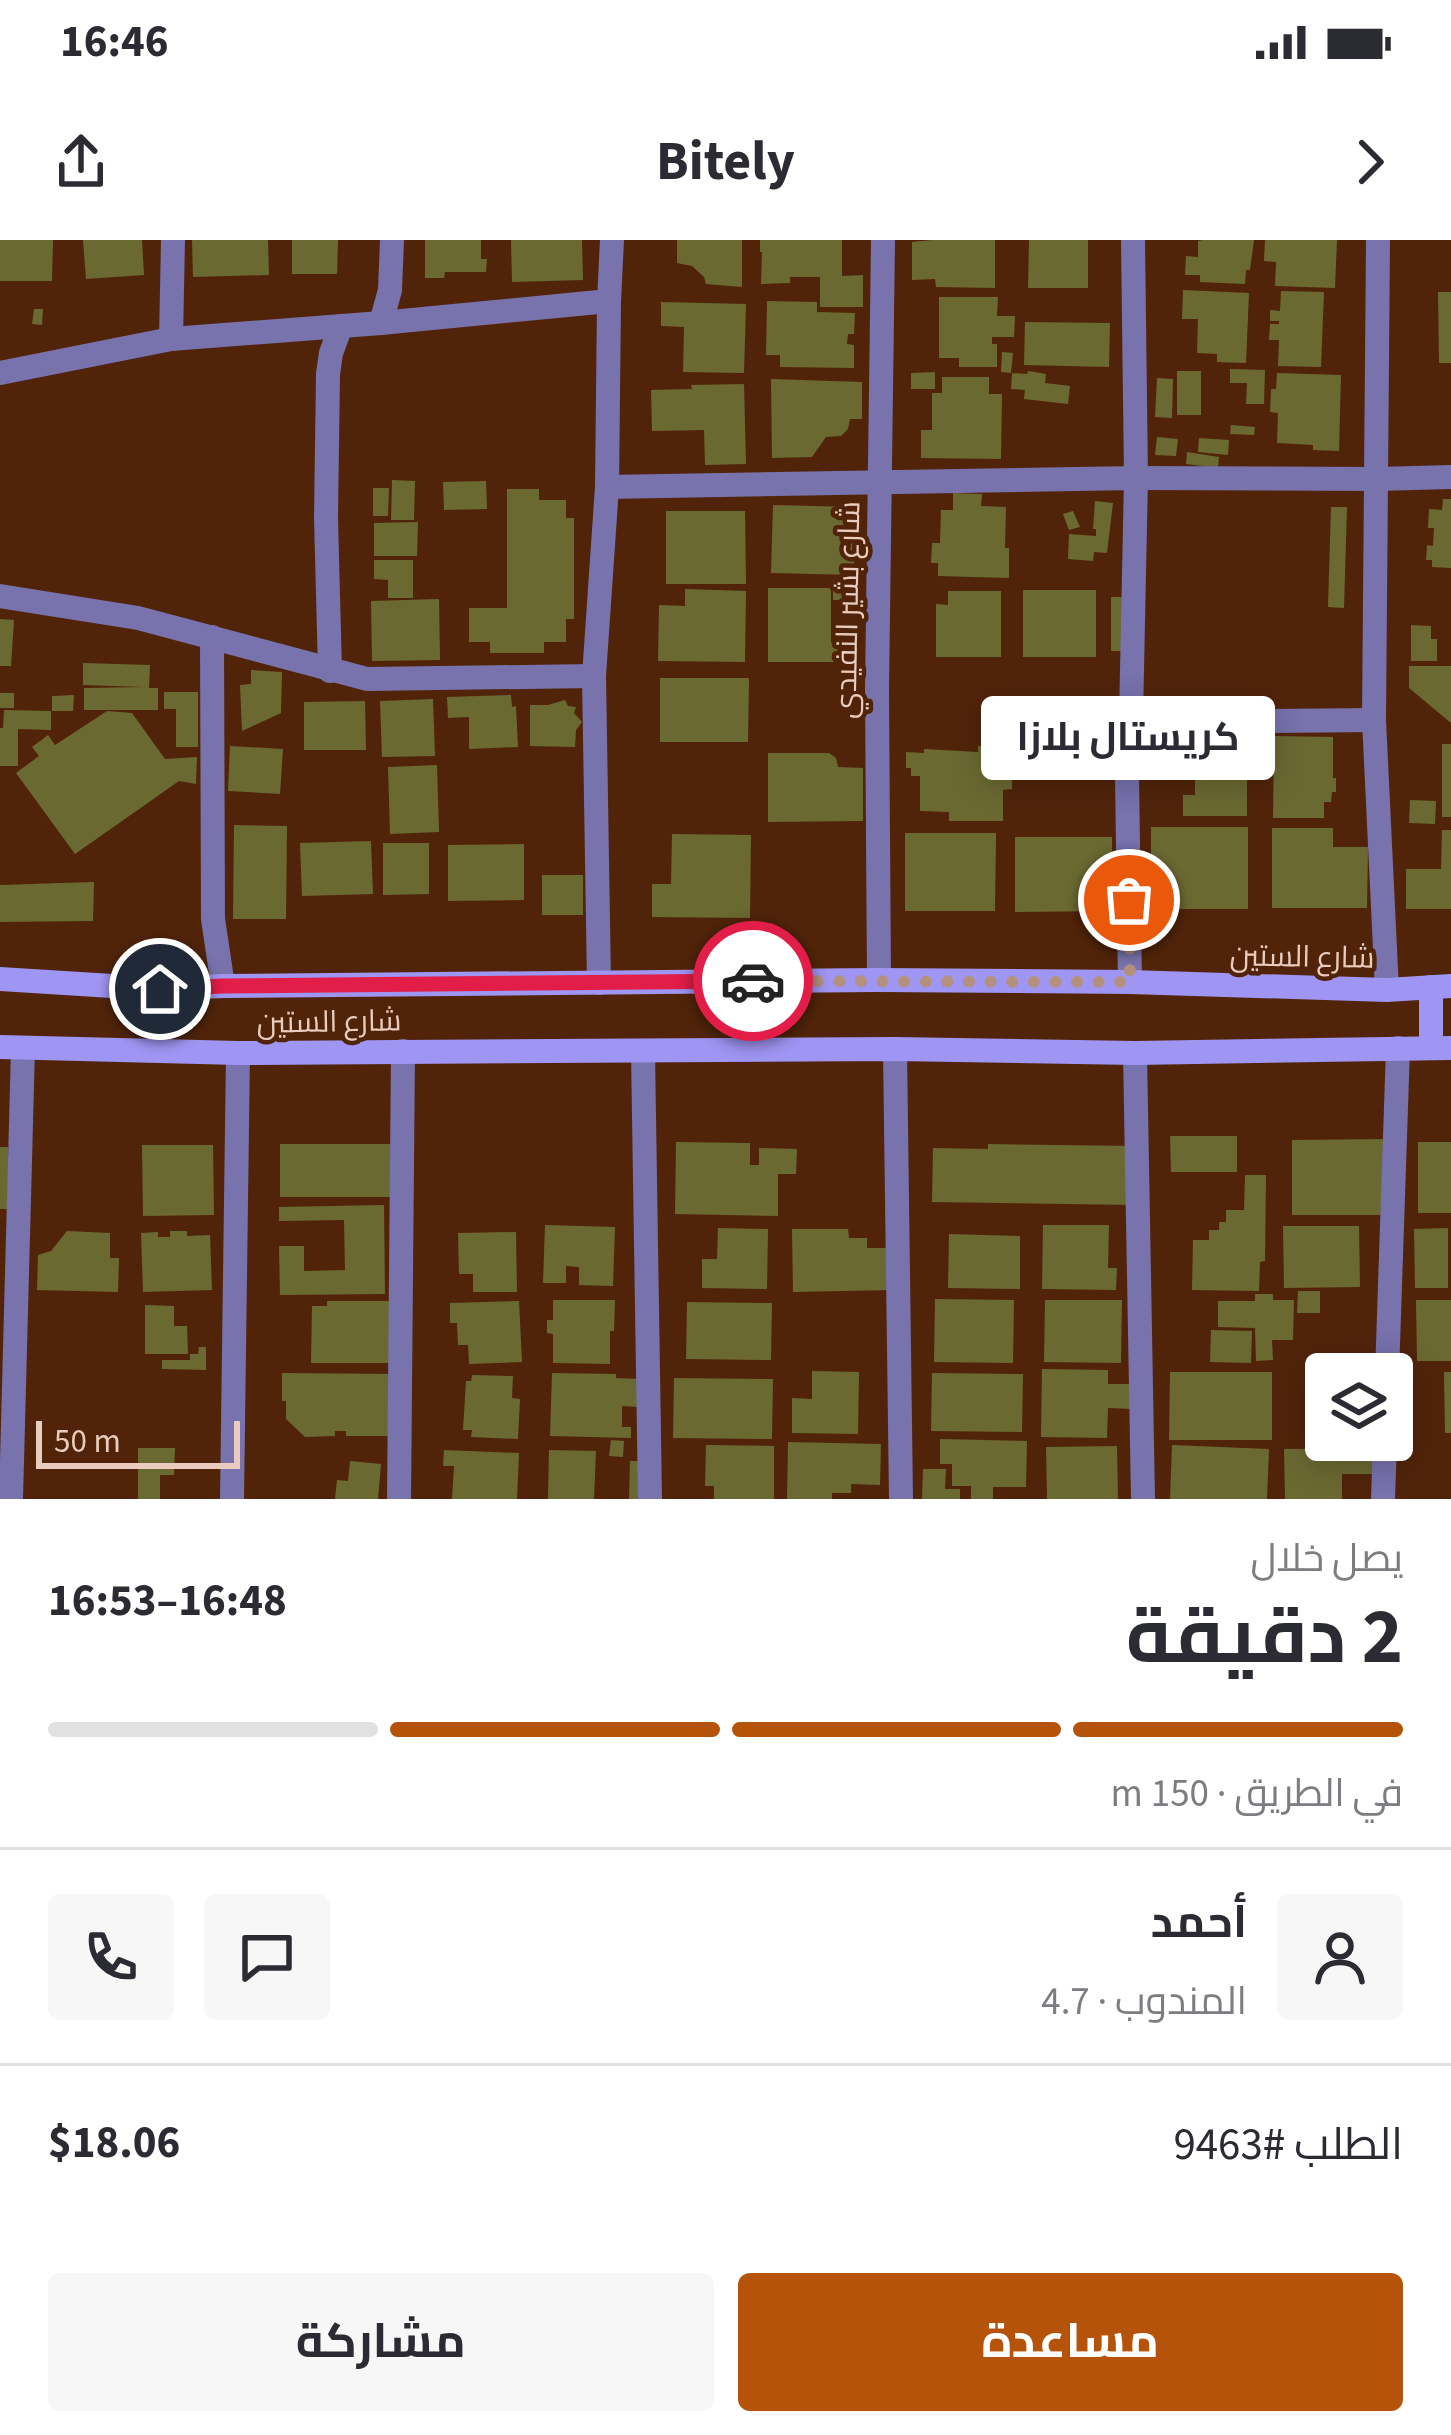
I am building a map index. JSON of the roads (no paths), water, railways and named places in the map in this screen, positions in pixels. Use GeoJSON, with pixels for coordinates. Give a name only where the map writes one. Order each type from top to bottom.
{"type":"FeatureCollection","features":[{"type":"Feature","properties":{"kind":"main road","name":"شارع الستين"},"geometry":{"type":"LineString","coordinates":[[0,980],[160,989],[879,980],[1387,990],[1441,987]]}},
{"type":"Feature","properties":{"kind":"main road"},"geometry":{"type":"LineString","coordinates":[[1441,987],[1441,1048]]}},
{"type":"Feature","properties":{"kind":"main road","name":"شارع الستين"},"geometry":{"type":"LineString","coordinates":[[11,1048],[238,1053],[896,1049],[1136,1053],[1441,1048]]}},
{"type":"Feature","properties":{"kind":"street"},"geometry":{"type":"LineString","coordinates":[[171,339],[173,240]]}},
{"type":"Feature","properties":{"kind":"street"},"geometry":{"type":"LineString","coordinates":[[381,323],[390,290],[392,240]]}},
{"type":"Feature","properties":{"kind":"street"},"geometry":{"type":"LineString","coordinates":[[599,983],[594,676],[608,487],[613,240]]}},
{"type":"Feature","properties":{"kind":"street","name":"شارع بشير النفيدي"},"geometry":{"type":"LineString","coordinates":[[879,980],[883,240]]}},
{"type":"Feature","properties":{"kind":"street"},"geometry":{"type":"LineString","coordinates":[[1130,982],[1127,777],[1136,478],[1133,240]]}},
{"type":"Feature","properties":{"kind":"street"},"geometry":{"type":"LineString","coordinates":[[1378,240],[1375,720],[1387,990]]}},
{"type":"Feature","properties":{"kind":"street"},"geometry":{"type":"LineString","coordinates":[[0,373],[171,339],[609,302]]}},
{"type":"Feature","properties":{"kind":"street"},"geometry":{"type":"LineString","coordinates":[[330,671],[328,374],[341,326]]}},
{"type":"Feature","properties":{"kind":"street"},"geometry":{"type":"LineString","coordinates":[[608,487],[1451,476]]}},
{"type":"Feature","properties":{"kind":"street"},"geometry":{"type":"LineString","coordinates":[[0,596],[138,618],[352,677],[594,676]]}},
{"type":"Feature","properties":{"kind":"street"},"geometry":{"type":"LineString","coordinates":[[212,637],[213,919],[223,986]]}},
{"type":"Feature","properties":{"kind":"street"},"geometry":{"type":"LineString","coordinates":[[1132,718],[1171,722],[1375,720]]}},
{"type":"Feature","properties":{"kind":"street"},"geometry":{"type":"LineString","coordinates":[[11,1048],[11,1499]]}},
{"type":"Feature","properties":{"kind":"street"},"geometry":{"type":"LineString","coordinates":[[1388,1353],[1398,1048]]}},
{"type":"Feature","properties":{"kind":"street"},"geometry":{"type":"LineString","coordinates":[[896,1049],[901,1499]]}},
{"type":"Feature","properties":{"kind":"street"},"geometry":{"type":"LineString","coordinates":[[399,1499],[404,1051]]}},
{"type":"Feature","properties":{"kind":"street"},"geometry":{"type":"LineString","coordinates":[[643,1052],[650,1499]]}},
{"type":"Feature","properties":{"kind":"street"},"geometry":{"type":"LineString","coordinates":[[232,1499],[238,1053]]}},
{"type":"Feature","properties":{"kind":"street"},"geometry":{"type":"LineString","coordinates":[[1136,1053],[1143,1499]]}},
{"type":"Feature","properties":{"kind":"street"},"geometry":{"type":"LineString","coordinates":[[1383,1499],[1384,1461]]}},
{"type":"Feature","properties":{"kind":"place","name":"كريستال بلازا"},"geometry":{"type":"Point","coordinates":[1129,900]}}]}
